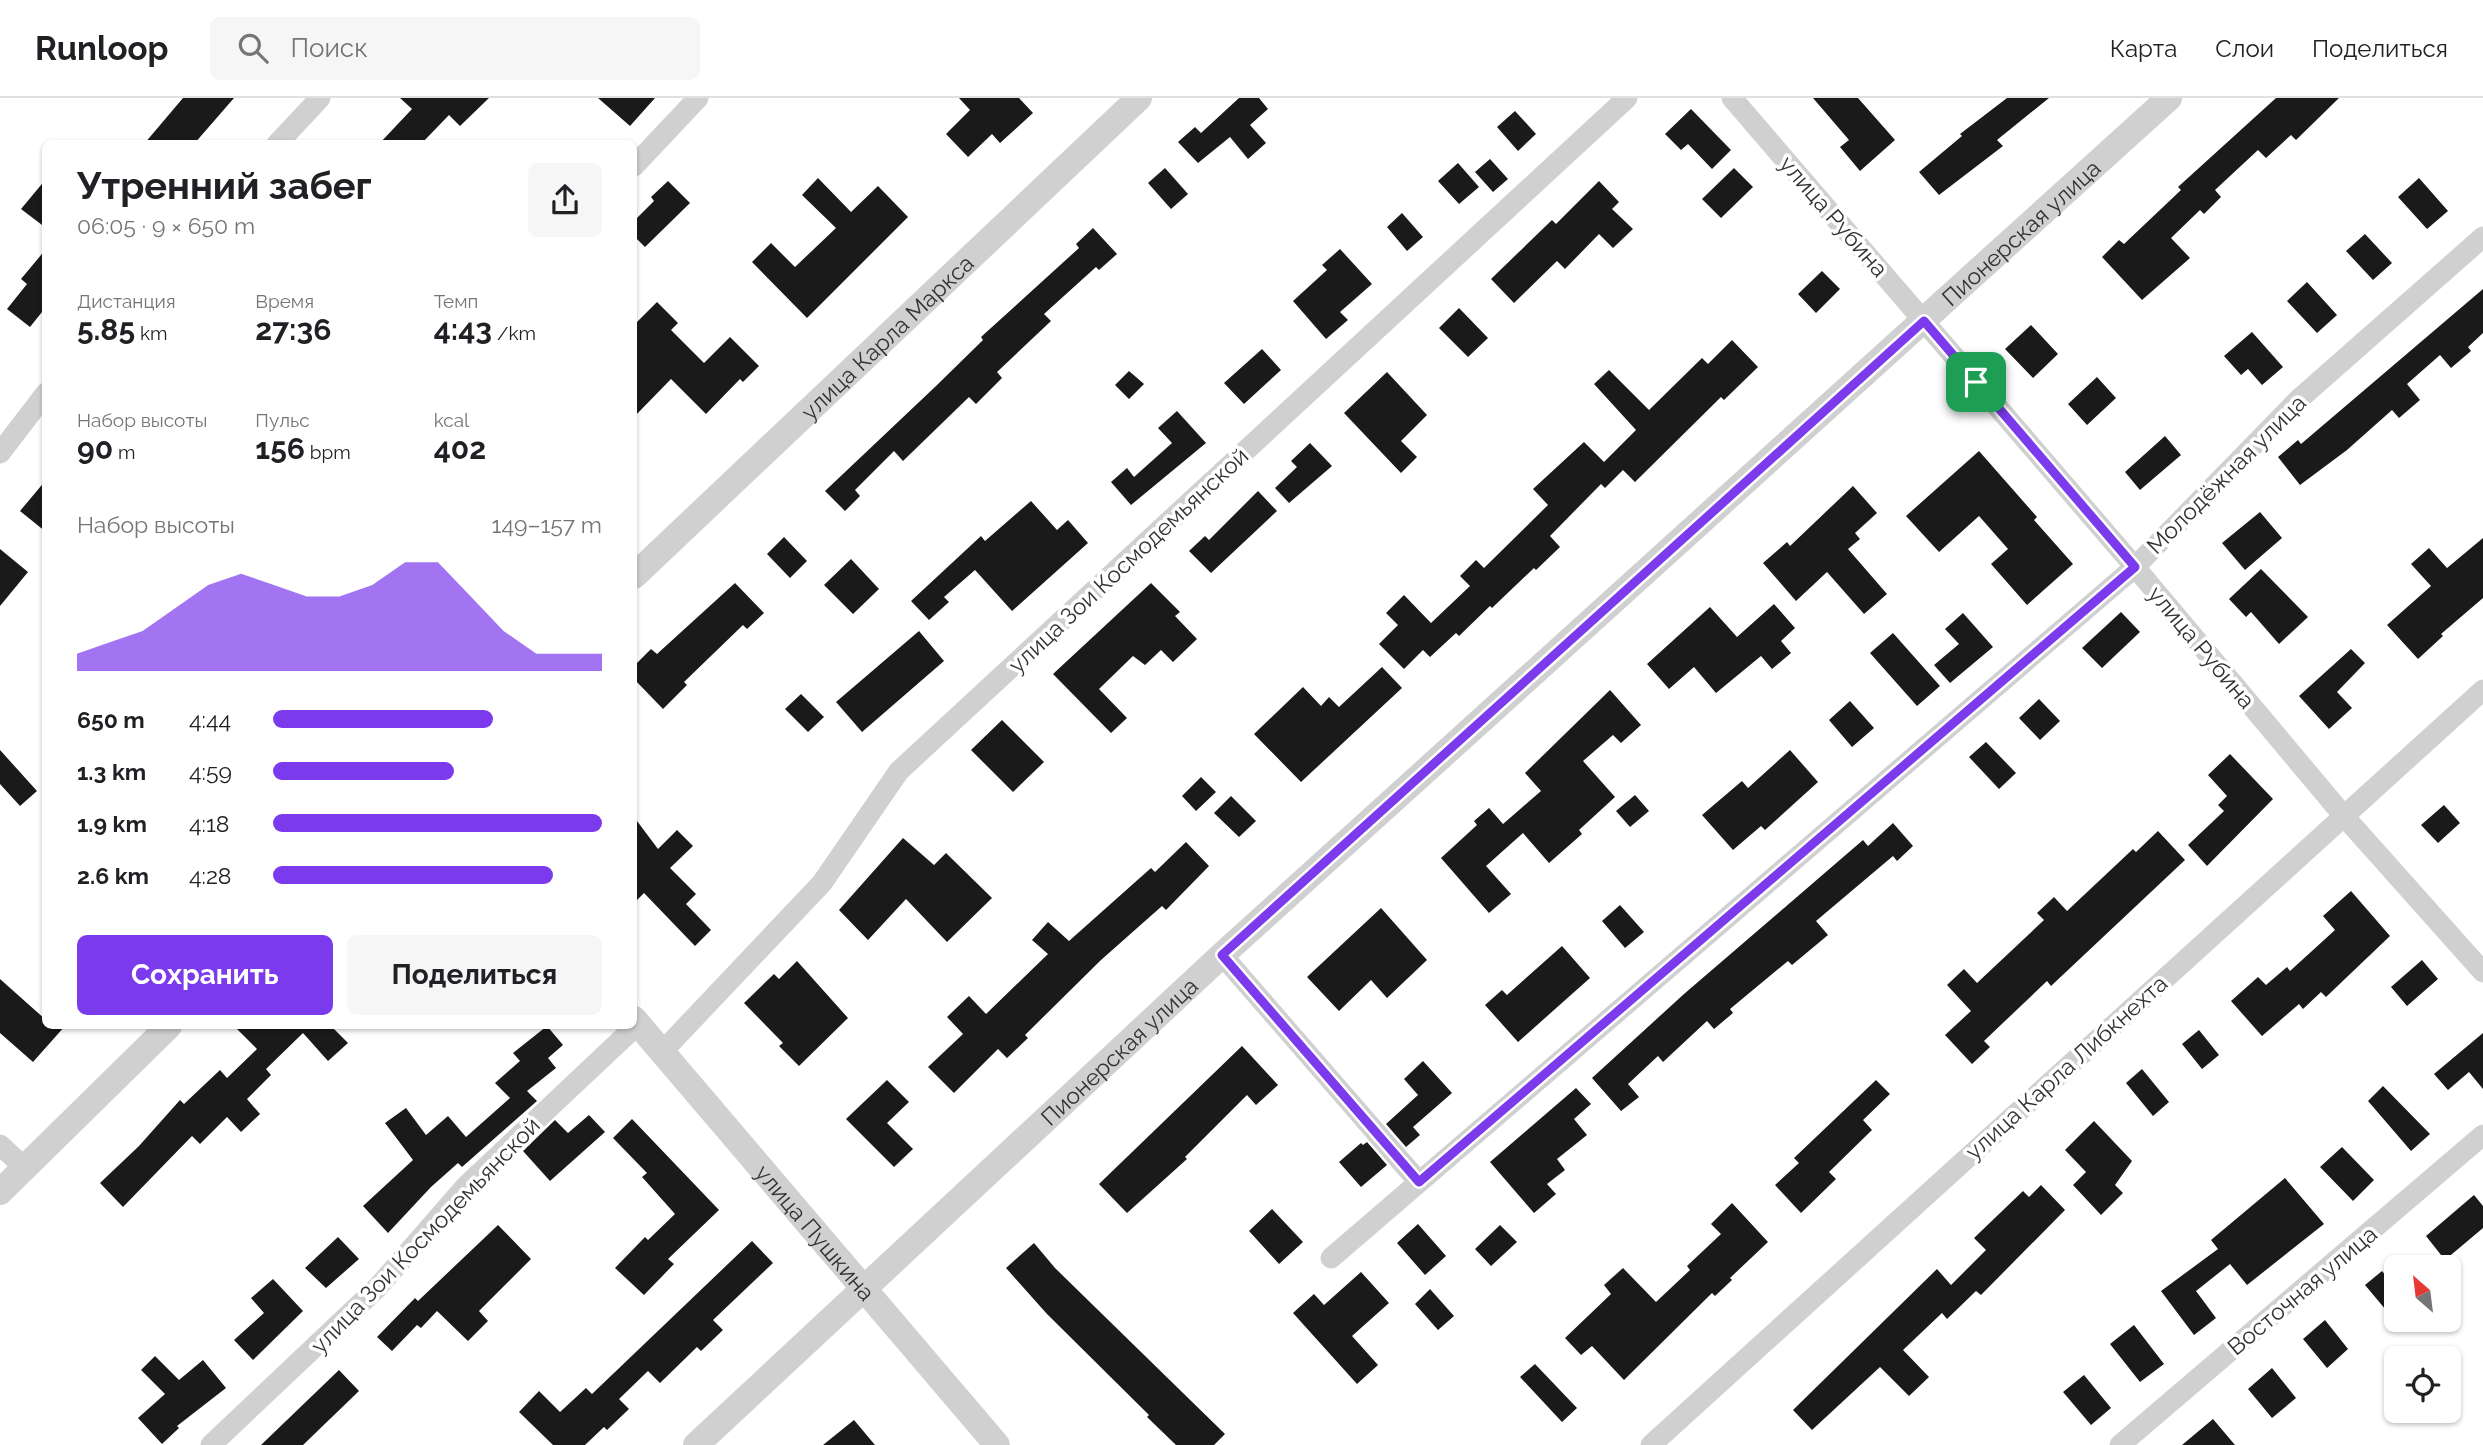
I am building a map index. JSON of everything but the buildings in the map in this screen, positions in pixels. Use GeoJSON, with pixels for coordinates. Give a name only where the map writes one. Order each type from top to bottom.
{"type":"FeatureCollection","features":[{"type":"Feature","properties":{"kind":"street"},"geometry":{"type":"LineString","coordinates":[[281,140],[320,98]]}},
{"type":"Feature","properties":{"kind":"street"},"geometry":{"type":"LineString","coordinates":[[637,163],[698,98]]}},
{"type":"Feature","properties":{"kind":"street","name":"улица Карла Маркса"},"geometry":{"type":"LineString","coordinates":[[637,573],[1139,98]]}},
{"type":"Feature","properties":{"kind":"street","name":"улица Зои Космодемьянской"},"geometry":{"type":"LineString","coordinates":[[662,1052],[822,883],[899,772],[1627,98]]}},
{"type":"Feature","properties":{"kind":"street","name":"улица Рубина"},"geometry":{"type":"LineString","coordinates":[[1731,98],[2135,567],[2343,815],[2483,972]]}},
{"type":"Feature","properties":{"kind":"street","name":"Пионерская улица"},"geometry":{"type":"LineString","coordinates":[[696,1445],[1222,955],[2169,98]]}},
{"type":"Feature","properties":{"kind":"street","name":"Молодёжная улица"},"geometry":{"type":"LineString","coordinates":[[1332,1258],[2135,567],[2298,400],[2483,237]]}},
{"type":"Feature","properties":{"kind":"street"},"geometry":{"type":"LineString","coordinates":[[0,453],[42,398]]}},
{"type":"Feature","properties":{"kind":"street","name":"улица Карла Либкнехта"},"geometry":{"type":"LineString","coordinates":[[1651,1445],[2483,690]]}},
{"type":"Feature","properties":{"kind":"street"},"geometry":{"type":"LineString","coordinates":[[1222,955],[1419,1182]]}},
{"type":"Feature","properties":{"kind":"street","name":"улица Пушкина"},"geometry":{"type":"LineString","coordinates":[[637,1023],[997,1445]]}},
{"type":"Feature","properties":{"kind":"street"},"geometry":{"type":"LineString","coordinates":[[0,1192],[166,1029]]}},
{"type":"Feature","properties":{"kind":"street","name":"улица Зои Космодемьянской"},"geometry":{"type":"LineString","coordinates":[[211,1445],[378,1287],[466,1186],[629,1029]]}},
{"type":"Feature","properties":{"kind":"street","name":"Восточная улица"},"geometry":{"type":"LineString","coordinates":[[2120,1445],[2483,1135]]}},
{"type":"Feature","properties":{"kind":"street"},"geometry":{"type":"LineString","coordinates":[[0,1145],[25,1168]]}},
{"type":"Feature","properties":{"kind":"route"},"geometry":{"type":"LineString","coordinates":[[1924,321],[1976,382],[2135,567],[1419,1182],[1222,955],[1924,321]]}}]}
